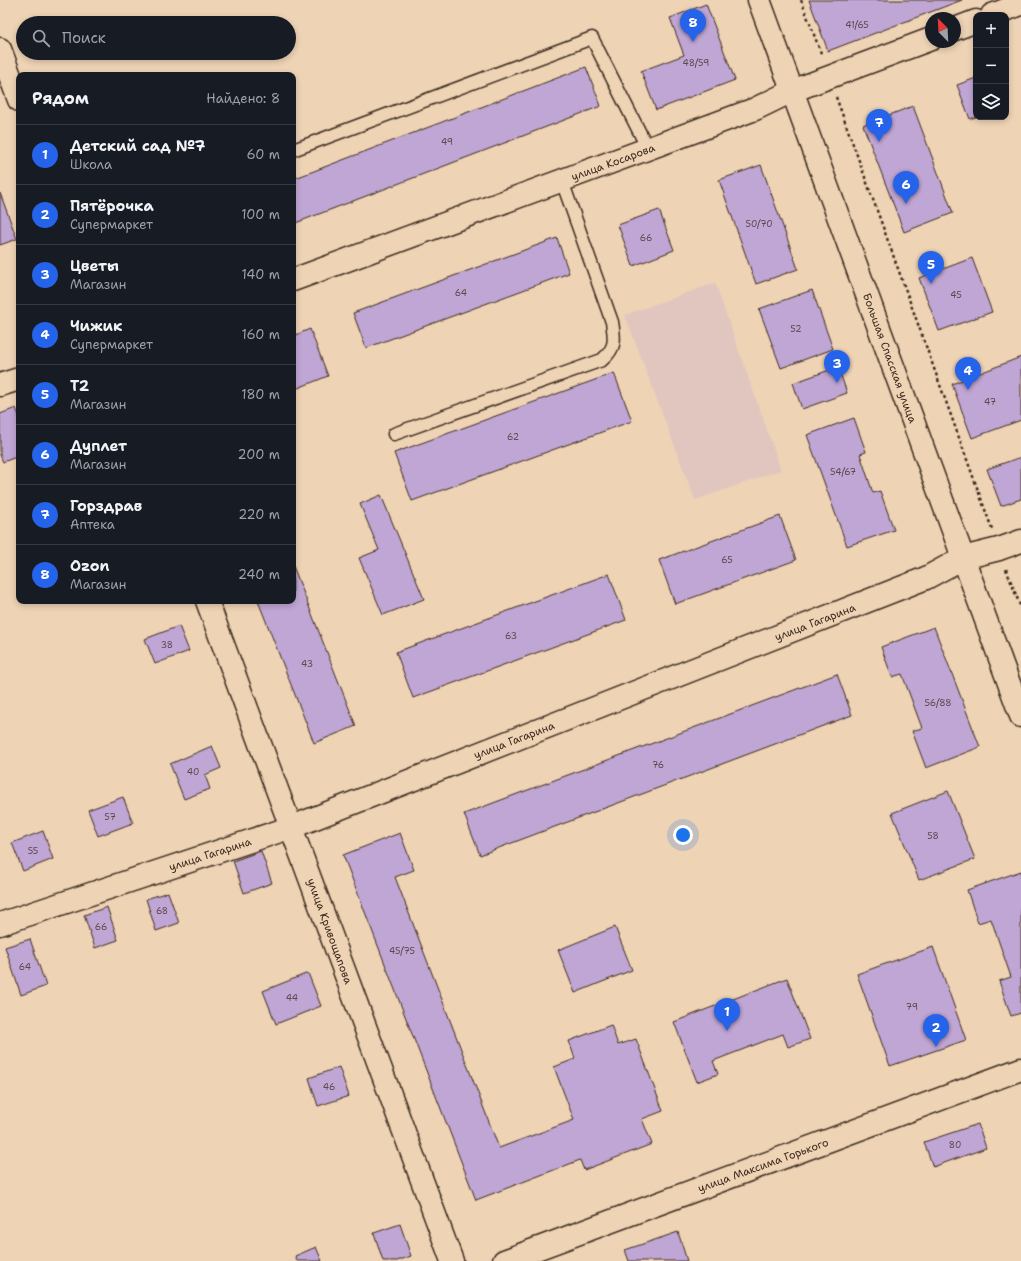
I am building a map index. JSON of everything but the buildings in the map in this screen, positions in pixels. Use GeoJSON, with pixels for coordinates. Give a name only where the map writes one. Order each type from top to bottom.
{"type":"FeatureCollection","features":[{"type":"Feature","properties":{"kind":"street","name":"Большая Спасская улица"},"geometry":{"type":"LineString","coordinates":[[759,0],[1021,716]]}},
{"type":"Feature","properties":{"kind":"street"},"geometry":{"type":"LineString","coordinates":[[1000,12],[1021,4]]}},
{"type":"Feature","properties":{"kind":"street"},"geometry":{"type":"LineString","coordinates":[[961,27],[973,22]]}},
{"type":"Feature","properties":{"kind":"street","name":"улица Косарова"},"geometry":{"type":"LineString","coordinates":[[296,279],[755,109],[792,91],[925,41]]}},
{"type":"Feature","properties":{"kind":"street"},"geometry":{"type":"LineString","coordinates":[[0,49],[16,92]]}},
{"type":"Feature","properties":{"kind":"street"},"geometry":{"type":"LineString","coordinates":[[0,385],[16,380]]}},
{"type":"Feature","properties":{"kind":"street","name":"улица Гагарина"},"geometry":{"type":"LineString","coordinates":[[0,924],[292,827],[926,578],[963,558],[999,549],[1021,541]]}},
{"type":"Feature","properties":{"kind":"street","name":"улица Кривощапова"},"geometry":{"type":"LineString","coordinates":[[208,604],[452,1261]]}},
{"type":"Feature","properties":{"kind":"street","name":"улица Максима Горького"},"geometry":{"type":"LineString","coordinates":[[504,1261],[1021,1069]]}},
{"type":"Feature","properties":{"kind":"lane"},"geometry":{"type":"LineString","coordinates":[[296,149],[592,38],[648,149]]}},
{"type":"Feature","properties":{"kind":"lane"},"geometry":{"type":"LineString","coordinates":[[394,434],[602,360],[611,353],[614,345],[612,322],[562,181]]}},
{"type":"Feature","properties":{"kind":"path"},"geometry":{"type":"LineString","coordinates":[[801,0],[1021,608]]}},
{"type":"Feature","properties":{"kind":"shaded area"},"geometry":{"type":"Polygon","coordinates":[[[715,283],[781,470],[695,500],[625,315],[715,283]]]}},
{"type":"Feature","properties":{"kind":"place","name":"Ozon"},"geometry":{"type":"Point","coordinates":[693,42]}},
{"type":"Feature","properties":{"kind":"place","name":"Горздрав"},"geometry":{"type":"Point","coordinates":[879,142]}},
{"type":"Feature","properties":{"kind":"place","name":"Дуплет"},"geometry":{"type":"Point","coordinates":[906,204]}},
{"type":"Feature","properties":{"kind":"place","name":"T2"},"geometry":{"type":"Point","coordinates":[931,284]}},
{"type":"Feature","properties":{"kind":"place","name":"Цветы"},"geometry":{"type":"Point","coordinates":[837,383]}},
{"type":"Feature","properties":{"kind":"place","name":"Чижик"},"geometry":{"type":"Point","coordinates":[968,390]}},
{"type":"Feature","properties":{"kind":"place","name":"Детский сад №7"},"geometry":{"type":"Point","coordinates":[727,1031]}},
{"type":"Feature","properties":{"kind":"place","name":"Пятёрочка"},"geometry":{"type":"Point","coordinates":[936,1047]}}]}
